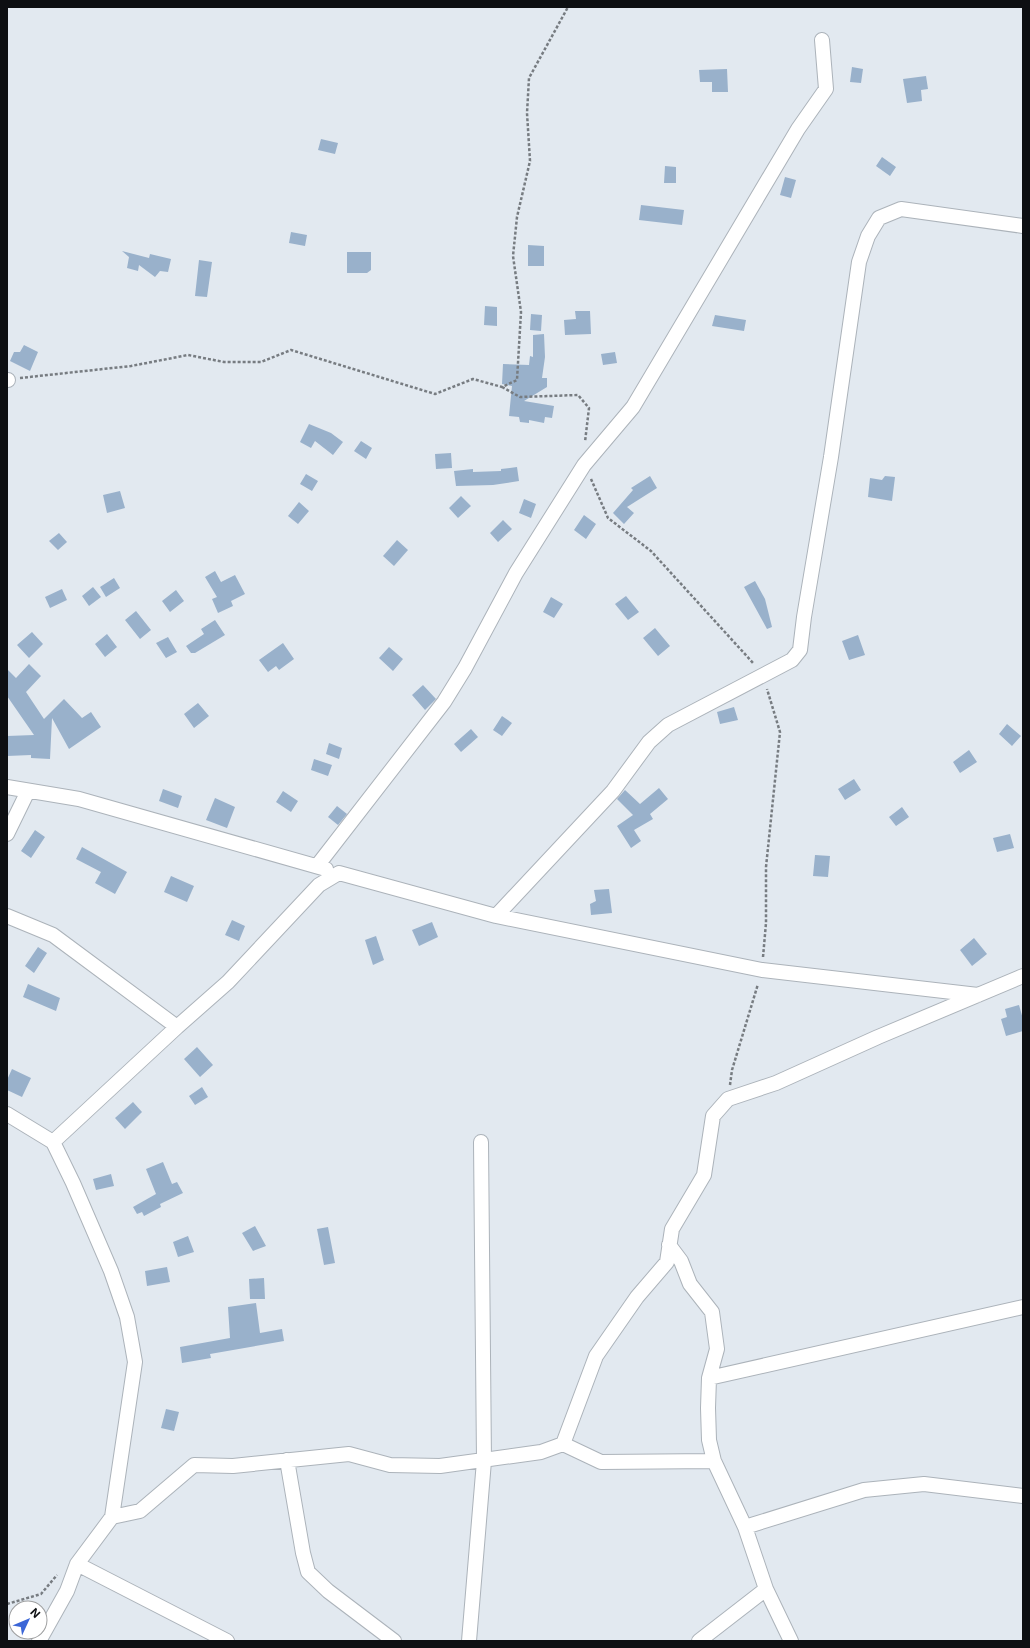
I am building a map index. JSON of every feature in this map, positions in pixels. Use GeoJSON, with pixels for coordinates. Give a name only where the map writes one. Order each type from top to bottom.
{"type":"FeatureCollection","features":[{"type":"Feature","properties":{"kind":"street"},"geometry":{"type":"LineString","coordinates":[[317,866],[444,702],[465,668],[516,573],[584,465],[633,407],[798,129],[826,89],[822,40]]}},
{"type":"Feature","properties":{"kind":"street"},"geometry":{"type":"LineString","coordinates":[[496,916],[613,791],[649,742],[668,725],[792,660],[800,650],[804,617],[832,449],[859,262],[868,236],[880,218],[901,209],[1023,226]]}},
{"type":"Feature","properties":{"kind":"street"},"geometry":{"type":"LineString","coordinates":[[7,787],[79,799],[496,916],[762,970],[978,995]]}},
{"type":"Feature","properties":{"kind":"street"},"geometry":{"type":"LineString","coordinates":[[7,834],[28,791]]}},
{"type":"Feature","properties":{"kind":"street"},"geometry":{"type":"LineString","coordinates":[[53,1142],[177,1026],[228,982],[318,885],[339,873]]}},
{"type":"Feature","properties":{"kind":"street"},"geometry":{"type":"LineString","coordinates":[[7,916],[54,935],[177,1026]]}},
{"type":"Feature","properties":{"kind":"street"},"geometry":{"type":"LineString","coordinates":[[562,1444],[596,1356],[637,1297],[667,1262],[672,1229],[704,1175],[713,1116],[728,1099],[776,1084],[878,1037],[1023,976]]}},
{"type":"Feature","properties":{"kind":"street"},"geometry":{"type":"LineString","coordinates":[[7,1114],[53,1142],[74,1183],[112,1271],[127,1317],[135,1362],[112,1518],[76,1564],[67,1591],[39,1641]]}},
{"type":"Feature","properties":{"kind":"street"},"geometry":{"type":"LineString","coordinates":[[469,1641],[484,1461],[480,1142]]}},
{"type":"Feature","properties":{"kind":"street"},"geometry":{"type":"LineString","coordinates":[[670,1245],[681,1261],[690,1284],[712,1312],[717,1349],[709,1378],[709,1440],[714,1461],[745,1527],[766,1589],[791,1641]]}},
{"type":"Feature","properties":{"kind":"street"},"geometry":{"type":"LineString","coordinates":[[709,1378],[1023,1307]]}},
{"type":"Feature","properties":{"kind":"street"},"geometry":{"type":"LineString","coordinates":[[112,1518],[140,1511],[194,1465],[232,1466],[349,1454],[390,1465],[440,1466],[541,1452],[562,1444],[601,1462],[714,1461]]}},
{"type":"Feature","properties":{"kind":"street"},"geometry":{"type":"LineString","coordinates":[[287,1460],[303,1553],[308,1572],[328,1591],[394,1641]]}},
{"type":"Feature","properties":{"kind":"street"},"geometry":{"type":"LineString","coordinates":[[745,1527],[864,1490],[924,1484],[1023,1496]]}},
{"type":"Feature","properties":{"kind":"street"},"geometry":{"type":"LineString","coordinates":[[76,1564],[227,1641]]}},
{"type":"Feature","properties":{"kind":"street"},"geometry":{"type":"LineString","coordinates":[[699,1641],[766,1589]]}},
{"type":"Feature","properties":{"kind":"path"},"geometry":{"type":"LineString","coordinates":[[7,380],[131,366],[188,354],[224,362],[261,362],[291,350],[435,394],[473,379],[502,387],[517,380],[521,312],[513,256],[517,217],[530,161],[527,113],[529,78],[568,7]]}},
{"type":"Feature","properties":{"kind":"path"},"geometry":{"type":"LineString","coordinates":[[7,1604],[41,1594],[65,1565],[76,1564]]}},
{"type":"Feature","properties":{"kind":"building"},"geometry":{"type":"Polygon","coordinates":[[[852,67],[863,69],[861,83],[850,82],[852,67]]]}},
{"type":"Feature","properties":{"kind":"building"},"geometry":{"type":"Polygon","coordinates":[[[727,69],[728,92],[712,92],[712,82],[700,82],[699,70],[727,69]]]}},
{"type":"Feature","properties":{"kind":"building"},"geometry":{"type":"Polygon","coordinates":[[[926,76],[928,89],[921,90],[922,101],[907,103],[903,79],[926,76]]]}},
{"type":"Feature","properties":{"kind":"building"},"geometry":{"type":"Polygon","coordinates":[[[321,139],[338,143],[335,154],[318,150],[321,139]]]}},
{"type":"Feature","properties":{"kind":"building"},"geometry":{"type":"Polygon","coordinates":[[[882,157],[896,167],[890,176],[876,166],[882,157]]]}},
{"type":"Feature","properties":{"kind":"building"},"geometry":{"type":"Polygon","coordinates":[[[665,166],[676,167],[676,183],[664,183],[665,166]]]}},
{"type":"Feature","properties":{"kind":"building"},"geometry":{"type":"Polygon","coordinates":[[[785,177],[796,180],[791,198],[780,195],[785,177]]]}},
{"type":"Feature","properties":{"kind":"building"},"geometry":{"type":"Polygon","coordinates":[[[641,205],[684,210],[682,225],[639,220],[641,205]]]}},
{"type":"Feature","properties":{"kind":"building"},"geometry":{"type":"Polygon","coordinates":[[[291,232],[307,235],[305,246],[289,243],[291,232]]]}},
{"type":"Feature","properties":{"kind":"building"},"geometry":{"type":"Polygon","coordinates":[[[528,245],[544,246],[544,266],[528,266],[528,245]]]}},
{"type":"Feature","properties":{"kind":"building"},"geometry":{"type":"Polygon","coordinates":[[[122,251],[149,258],[150,254],[171,259],[168,272],[160,271],[155,277],[139,265],[138,271],[127,268],[129,257],[122,251]]]}},
{"type":"Feature","properties":{"kind":"building"},"geometry":{"type":"Polygon","coordinates":[[[347,252],[371,252],[371,270],[367,273],[347,273],[347,252]]]}},
{"type":"Feature","properties":{"kind":"building"},"geometry":{"type":"Polygon","coordinates":[[[199,260],[212,262],[207,297],[195,296],[199,260]]]}},
{"type":"Feature","properties":{"kind":"building"},"geometry":{"type":"Polygon","coordinates":[[[485,306],[497,307],[497,326],[484,325],[485,306]]]}},
{"type":"Feature","properties":{"kind":"building"},"geometry":{"type":"Polygon","coordinates":[[[575,311],[590,311],[591,334],[565,335],[564,320],[576,319],[575,311]]]}},
{"type":"Feature","properties":{"kind":"building"},"geometry":{"type":"Polygon","coordinates":[[[531,314],[542,315],[541,331],[530,330],[531,314]]]}},
{"type":"Feature","properties":{"kind":"building"},"geometry":{"type":"Polygon","coordinates":[[[715,315],[746,320],[744,331],[712,326],[715,315]]]}},
{"type":"Feature","properties":{"kind":"building"},"geometry":{"type":"Polygon","coordinates":[[[544,334],[545,357],[542,378],[547,378],[547,387],[524,401],[554,406],[552,418],[545,417],[544,423],[529,420],[529,423],[520,422],[519,417],[509,416],[512,386],[502,384],[503,364],[529,365],[530,356],[533,357],[533,335],[544,334]]]}},
{"type":"Feature","properties":{"kind":"building"},"geometry":{"type":"Polygon","coordinates":[[[24,345],[38,352],[30,371],[10,361],[14,352],[20,352],[24,345]]]}},
{"type":"Feature","properties":{"kind":"building"},"geometry":{"type":"Polygon","coordinates":[[[615,352],[617,363],[603,365],[601,354],[615,352]]]}},
{"type":"Feature","properties":{"kind":"building"},"geometry":{"type":"Polygon","coordinates":[[[309,424],[331,433],[343,442],[333,455],[315,441],[311,448],[300,442],[309,424]]]}},
{"type":"Feature","properties":{"kind":"building"},"geometry":{"type":"Polygon","coordinates":[[[361,441],[372,448],[366,459],[354,451],[361,441]]]}},
{"type":"Feature","properties":{"kind":"building"},"geometry":{"type":"Polygon","coordinates":[[[451,453],[452,468],[436,469],[435,454],[451,453]]]}},
{"type":"Feature","properties":{"kind":"building"},"geometry":{"type":"Polygon","coordinates":[[[517,467],[519,481],[493,485],[456,486],[454,471],[473,469],[473,472],[501,471],[501,469],[517,467]]]}},
{"type":"Feature","properties":{"kind":"building"},"geometry":{"type":"Polygon","coordinates":[[[306,474],[318,481],[312,491],[300,484],[306,474]]]}},
{"type":"Feature","properties":{"kind":"building"},"geometry":{"type":"Polygon","coordinates":[[[650,476],[657,488],[627,507],[634,513],[624,524],[613,513],[633,490],[631,488],[650,476]]]}},
{"type":"Feature","properties":{"kind":"building"},"geometry":{"type":"Polygon","coordinates":[[[885,476],[895,477],[892,501],[868,497],[870,478],[882,480],[885,476]]]}},
{"type":"Feature","properties":{"kind":"building"},"geometry":{"type":"Polygon","coordinates":[[[120,491],[125,508],[107,513],[103,495],[120,491]]]}},
{"type":"Feature","properties":{"kind":"building"},"geometry":{"type":"Polygon","coordinates":[[[461,496],[471,506],[458,518],[449,508],[461,496]]]}},
{"type":"Feature","properties":{"kind":"building"},"geometry":{"type":"Polygon","coordinates":[[[524,499],[536,504],[531,518],[519,513],[524,499]]]}},
{"type":"Feature","properties":{"kind":"building"},"geometry":{"type":"Polygon","coordinates":[[[299,502],[309,511],[298,524],[288,516],[299,502]]]}},
{"type":"Feature","properties":{"kind":"building"},"geometry":{"type":"Polygon","coordinates":[[[584,515],[596,524],[586,539],[574,530],[584,515]]]}},
{"type":"Feature","properties":{"kind":"building"},"geometry":{"type":"Polygon","coordinates":[[[503,520],[512,529],[498,542],[490,533],[503,520]]]}},
{"type":"Feature","properties":{"kind":"building"},"geometry":{"type":"Polygon","coordinates":[[[59,533],[67,542],[58,550],[49,541],[59,533]]]}},
{"type":"Feature","properties":{"kind":"building"},"geometry":{"type":"Polygon","coordinates":[[[397,540],[408,550],[394,566],[383,556],[397,540]]]}},
{"type":"Feature","properties":{"kind":"building"},"geometry":{"type":"Polygon","coordinates":[[[215,571],[221,582],[235,575],[245,594],[231,601],[233,606],[218,613],[212,599],[217,597],[205,577],[215,571]]]}},
{"type":"Feature","properties":{"kind":"building"},"geometry":{"type":"Polygon","coordinates":[[[114,578],[120,588],[106,597],[100,587],[114,578]]]}},
{"type":"Feature","properties":{"kind":"building"},"geometry":{"type":"Polygon","coordinates":[[[755,581],[765,599],[772,627],[767,629],[744,587],[755,581]]]}},
{"type":"Feature","properties":{"kind":"building"},"geometry":{"type":"Polygon","coordinates":[[[93,587],[101,597],[89,606],[82,596],[93,587]]]}},
{"type":"Feature","properties":{"kind":"building"},"geometry":{"type":"Polygon","coordinates":[[[62,589],[67,600],[50,608],[45,597],[62,589]]]}},
{"type":"Feature","properties":{"kind":"building"},"geometry":{"type":"Polygon","coordinates":[[[176,590],[184,601],[170,612],[162,601],[176,590]]]}},
{"type":"Feature","properties":{"kind":"building"},"geometry":{"type":"Polygon","coordinates":[[[626,596],[639,612],[628,620],[615,604],[626,596]]]}},
{"type":"Feature","properties":{"kind":"building"},"geometry":{"type":"Polygon","coordinates":[[[551,597],[563,604],[554,618],[543,612],[551,597]]]}},
{"type":"Feature","properties":{"kind":"building"},"geometry":{"type":"Polygon","coordinates":[[[136,611],[151,630],[140,639],[125,620],[136,611]]]}},
{"type":"Feature","properties":{"kind":"building"},"geometry":{"type":"Polygon","coordinates":[[[215,620],[225,635],[195,653],[191,653],[186,646],[204,634],[201,629],[215,620]]]}},
{"type":"Feature","properties":{"kind":"building"},"geometry":{"type":"Polygon","coordinates":[[[655,628],[670,646],[658,656],[643,638],[655,628]]]}},
{"type":"Feature","properties":{"kind":"building"},"geometry":{"type":"Polygon","coordinates":[[[32,632],[43,644],[29,658],[17,645],[32,632]]]}},
{"type":"Feature","properties":{"kind":"building"},"geometry":{"type":"Polygon","coordinates":[[[107,634],[117,647],[105,657],[95,644],[107,634]]]}},
{"type":"Feature","properties":{"kind":"building"},"geometry":{"type":"Polygon","coordinates":[[[858,635],[865,655],[849,660],[842,641],[858,635]]]}},
{"type":"Feature","properties":{"kind":"building"},"geometry":{"type":"Polygon","coordinates":[[[168,637],[177,652],[166,658],[156,643],[168,637]]]}},
{"type":"Feature","properties":{"kind":"building"},"geometry":{"type":"Polygon","coordinates":[[[283,643],[294,659],[279,670],[276,666],[268,672],[259,660],[283,643]]]}},
{"type":"Feature","properties":{"kind":"building"},"geometry":{"type":"Polygon","coordinates":[[[389,647],[403,659],[393,671],[379,658],[389,647]]]}},
{"type":"Feature","properties":{"kind":"building"},"geometry":{"type":"Polygon","coordinates":[[[29,664],[41,676],[26,692],[44,719],[64,699],[82,718],[91,712],[101,727],[69,749],[52,718],[50,759],[31,758],[31,755],[7,756],[7,736],[34,735],[7,696],[7,669],[16,678],[29,664]]]}},
{"type":"Feature","properties":{"kind":"building"},"geometry":{"type":"Polygon","coordinates":[[[423,685],[436,699],[425,710],[412,695],[423,685]]]}},
{"type":"Feature","properties":{"kind":"building"},"geometry":{"type":"Polygon","coordinates":[[[198,703],[209,716],[194,728],[184,714],[198,703]]]}},
{"type":"Feature","properties":{"kind":"building"},"geometry":{"type":"Polygon","coordinates":[[[734,707],[738,720],[720,724],[717,712],[734,707]]]}},
{"type":"Feature","properties":{"kind":"building"},"geometry":{"type":"Polygon","coordinates":[[[502,716],[512,723],[502,736],[493,730],[502,716]]]}},
{"type":"Feature","properties":{"kind":"building"},"geometry":{"type":"Polygon","coordinates":[[[1007,724],[1021,736],[1012,746],[999,734],[1007,724]]]}},
{"type":"Feature","properties":{"kind":"building"},"geometry":{"type":"Polygon","coordinates":[[[471,729],[478,737],[461,752],[454,744],[471,729]]]}},
{"type":"Feature","properties":{"kind":"building"},"geometry":{"type":"Polygon","coordinates":[[[329,743],[342,748],[339,759],[326,754],[329,743]]]}},
{"type":"Feature","properties":{"kind":"building"},"geometry":{"type":"Polygon","coordinates":[[[969,750],[977,762],[960,773],[953,762],[969,750]]]}},
{"type":"Feature","properties":{"kind":"building"},"geometry":{"type":"Polygon","coordinates":[[[314,759],[332,765],[328,776],[311,770],[314,759]]]}},
{"type":"Feature","properties":{"kind":"building"},"geometry":{"type":"Polygon","coordinates":[[[854,779],[861,790],[845,800],[838,789],[854,779]]]}},
{"type":"Feature","properties":{"kind":"building"},"geometry":{"type":"Polygon","coordinates":[[[659,788],[668,799],[650,814],[653,819],[634,830],[641,841],[631,848],[617,826],[633,815],[617,799],[625,790],[640,804],[659,788]]]}},
{"type":"Feature","properties":{"kind":"building"},"geometry":{"type":"Polygon","coordinates":[[[163,789],[182,796],[178,808],[159,801],[163,789]]]}},
{"type":"Feature","properties":{"kind":"building"},"geometry":{"type":"Polygon","coordinates":[[[283,791],[298,801],[291,812],[276,802],[283,791]]]}},
{"type":"Feature","properties":{"kind":"building"},"geometry":{"type":"Polygon","coordinates":[[[215,798],[235,807],[227,828],[206,820],[215,798]]]}},
{"type":"Feature","properties":{"kind":"building"},"geometry":{"type":"Polygon","coordinates":[[[337,806],[347,814],[338,825],[328,817],[337,806]]]}},
{"type":"Feature","properties":{"kind":"building"},"geometry":{"type":"Polygon","coordinates":[[[902,807],[909,817],[896,826],[889,817],[902,807]]]}},
{"type":"Feature","properties":{"kind":"building"},"geometry":{"type":"Polygon","coordinates":[[[35,830],[45,837],[31,858],[21,851],[35,830]]]}},
{"type":"Feature","properties":{"kind":"building"},"geometry":{"type":"Polygon","coordinates":[[[1010,834],[1014,848],[997,852],[993,838],[1010,834]]]}},
{"type":"Feature","properties":{"kind":"building"},"geometry":{"type":"Polygon","coordinates":[[[82,847],[127,872],[115,894],[95,883],[101,872],[76,859],[82,847]]]}},
{"type":"Feature","properties":{"kind":"building"},"geometry":{"type":"Polygon","coordinates":[[[815,855],[830,856],[828,877],[813,876],[815,855]]]}},
{"type":"Feature","properties":{"kind":"building"},"geometry":{"type":"Polygon","coordinates":[[[171,876],[194,886],[187,902],[164,892],[171,876]]]}},
{"type":"Feature","properties":{"kind":"building"},"geometry":{"type":"Polygon","coordinates":[[[609,889],[612,913],[591,915],[590,904],[596,901],[594,890],[609,889]]]}},
{"type":"Feature","properties":{"kind":"building"},"geometry":{"type":"Polygon","coordinates":[[[232,920],[245,926],[239,941],[225,935],[232,920]]]}},
{"type":"Feature","properties":{"kind":"building"},"geometry":{"type":"Polygon","coordinates":[[[432,922],[438,937],[419,946],[412,930],[432,922]]]}},
{"type":"Feature","properties":{"kind":"building"},"geometry":{"type":"Polygon","coordinates":[[[376,936],[384,960],[373,965],[365,940],[376,936]]]}},
{"type":"Feature","properties":{"kind":"building"},"geometry":{"type":"Polygon","coordinates":[[[974,938],[987,954],[972,966],[960,950],[974,938]]]}},
{"type":"Feature","properties":{"kind":"building"},"geometry":{"type":"Polygon","coordinates":[[[38,947],[47,953],[34,973],[25,966],[38,947]]]}},
{"type":"Feature","properties":{"kind":"building"},"geometry":{"type":"Polygon","coordinates":[[[28,984],[60,998],[56,1011],[23,997],[28,984]]]}},
{"type":"Feature","properties":{"kind":"building"},"geometry":{"type":"Polygon","coordinates":[[[1019,1005],[1023,1019],[1023,1031],[1006,1036],[1001,1019],[1007,1017],[1005,1009],[1019,1005]]]}},
{"type":"Feature","properties":{"kind":"building"},"geometry":{"type":"Polygon","coordinates":[[[197,1047],[213,1065],[200,1077],[184,1059],[197,1047]]]}},
{"type":"Feature","properties":{"kind":"building"},"geometry":{"type":"Polygon","coordinates":[[[12,1069],[31,1078],[22,1097],[7,1090],[7,1080],[12,1069]]]}},
{"type":"Feature","properties":{"kind":"building"},"geometry":{"type":"Polygon","coordinates":[[[202,1087],[208,1097],[195,1105],[189,1096],[202,1087]]]}},
{"type":"Feature","properties":{"kind":"building"},"geometry":{"type":"Polygon","coordinates":[[[133,1102],[142,1112],[125,1129],[115,1118],[133,1102]]]}},
{"type":"Feature","properties":{"kind":"building"},"geometry":{"type":"Polygon","coordinates":[[[163,1162],[172,1184],[177,1182],[183,1193],[160,1204],[161,1207],[144,1216],[142,1212],[137,1214],[133,1207],[156,1194],[146,1169],[163,1162]]]}},
{"type":"Feature","properties":{"kind":"building"},"geometry":{"type":"Polygon","coordinates":[[[111,1174],[114,1186],[96,1190],[93,1179],[111,1174]]]}},
{"type":"Feature","properties":{"kind":"building"},"geometry":{"type":"Polygon","coordinates":[[[255,1226],[266,1246],[253,1251],[242,1233],[255,1226]]]}},
{"type":"Feature","properties":{"kind":"building"},"geometry":{"type":"Polygon","coordinates":[[[328,1227],[335,1263],[324,1265],[317,1229],[328,1227]]]}},
{"type":"Feature","properties":{"kind":"building"},"geometry":{"type":"Polygon","coordinates":[[[188,1236],[194,1252],[178,1257],[173,1242],[188,1236]]]}},
{"type":"Feature","properties":{"kind":"building"},"geometry":{"type":"Polygon","coordinates":[[[167,1267],[170,1282],[147,1286],[145,1271],[167,1267]]]}},
{"type":"Feature","properties":{"kind":"building"},"geometry":{"type":"Polygon","coordinates":[[[264,1278],[265,1299],[250,1299],[249,1279],[264,1278]]]}},
{"type":"Feature","properties":{"kind":"building"},"geometry":{"type":"Polygon","coordinates":[[[256,1303],[260,1333],[282,1329],[284,1341],[210,1354],[211,1358],[182,1363],[180,1347],[230,1338],[228,1307],[256,1303]]]}},
{"type":"Feature","properties":{"kind":"building"},"geometry":{"type":"Polygon","coordinates":[[[166,1409],[179,1412],[174,1431],[161,1428],[166,1409]]]}}]}
